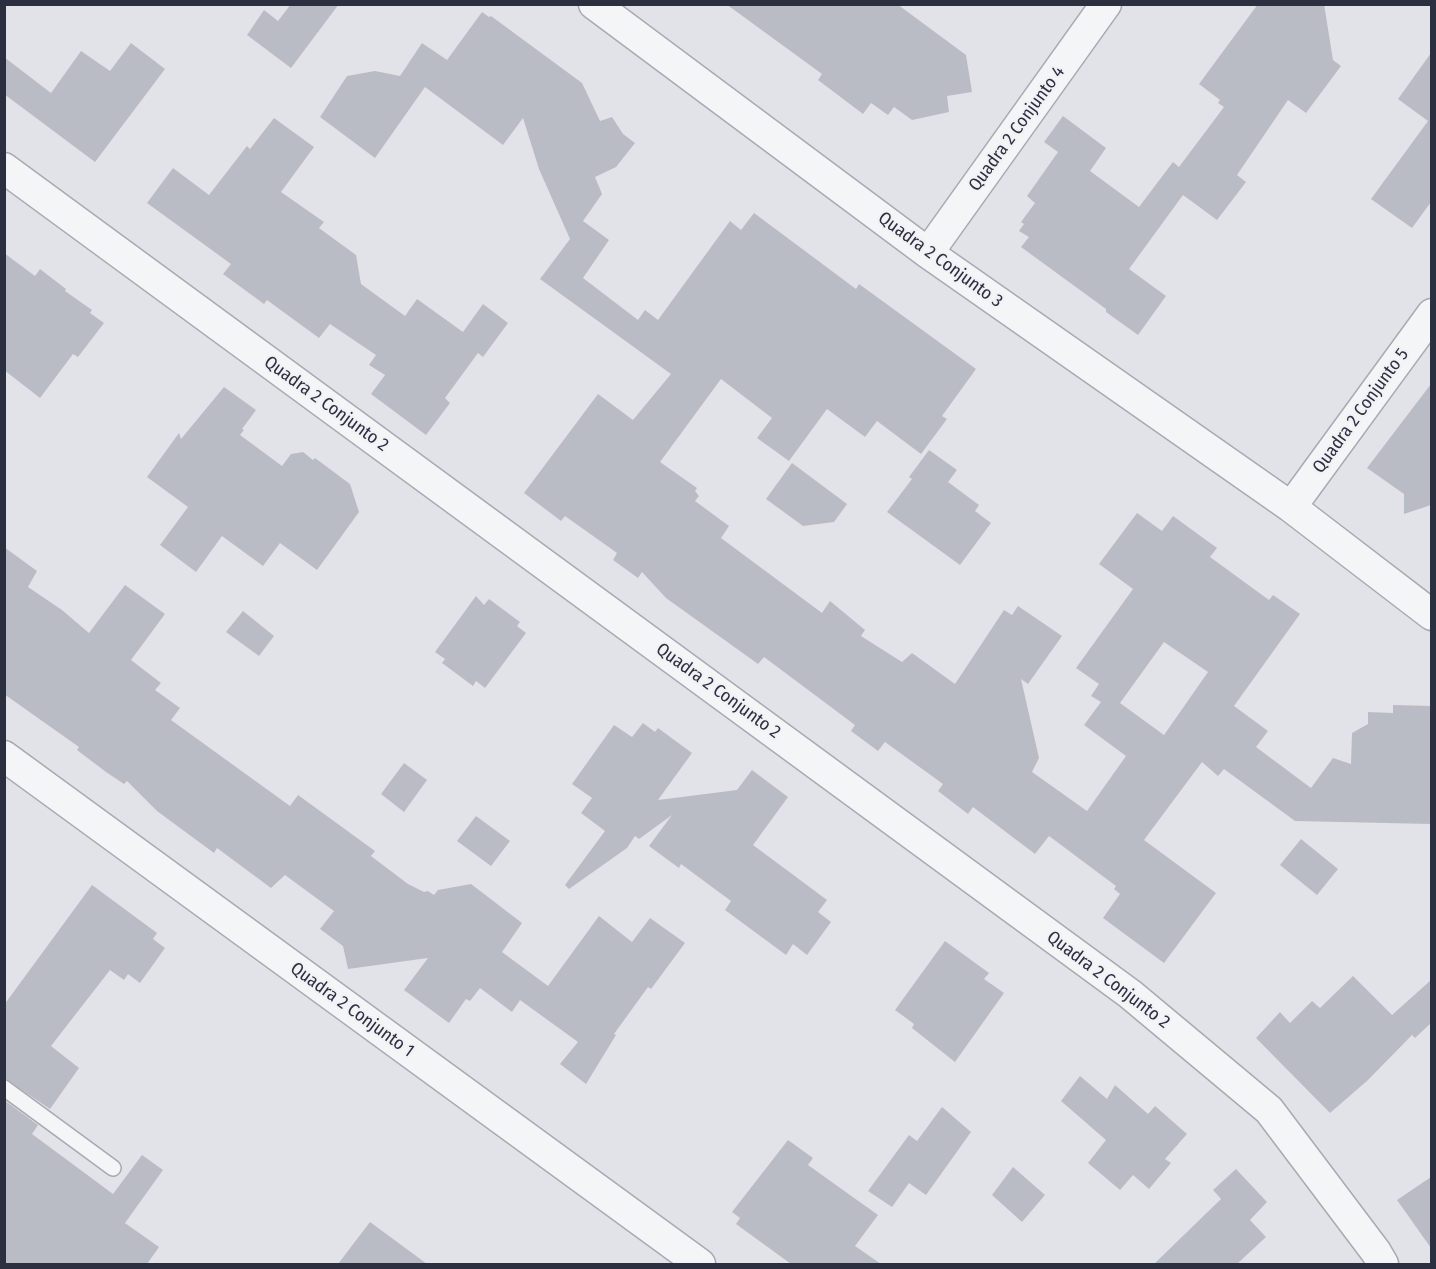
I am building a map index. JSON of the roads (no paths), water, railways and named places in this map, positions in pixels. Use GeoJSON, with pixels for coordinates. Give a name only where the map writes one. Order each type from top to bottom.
{"type":"FeatureCollection","features":[{"type":"Feature","properties":{"kind":"street","name":"Quadra 2 Conjunto 3"},"geometry":{"type":"LineString","coordinates":[[594,4],[928,253],[1292,507],[1431,615]]}},
{"type":"Feature","properties":{"kind":"street","name":"Quadra 2 Conjunto 4"},"geometry":{"type":"LineString","coordinates":[[928,253],[1106,4]]}},
{"type":"Feature","properties":{"kind":"street","name":"Quadra 2 Conjunto 2"},"geometry":{"type":"LineString","coordinates":[[4,168],[1130,994],[1269,1110],[1383,1264]]}},
{"type":"Feature","properties":{"kind":"street","name":"Quadra 2 Conjunto 5"},"geometry":{"type":"LineString","coordinates":[[1292,507],[1431,314]]}},
{"type":"Feature","properties":{"kind":"street","name":"Quadra 2 Conjunto 1"},"geometry":{"type":"LineString","coordinates":[[4,756],[700,1264]]}},
{"type":"Feature","properties":{"kind":"lane"},"geometry":{"type":"LineString","coordinates":[[4,1088],[113,1168]]}}]}
